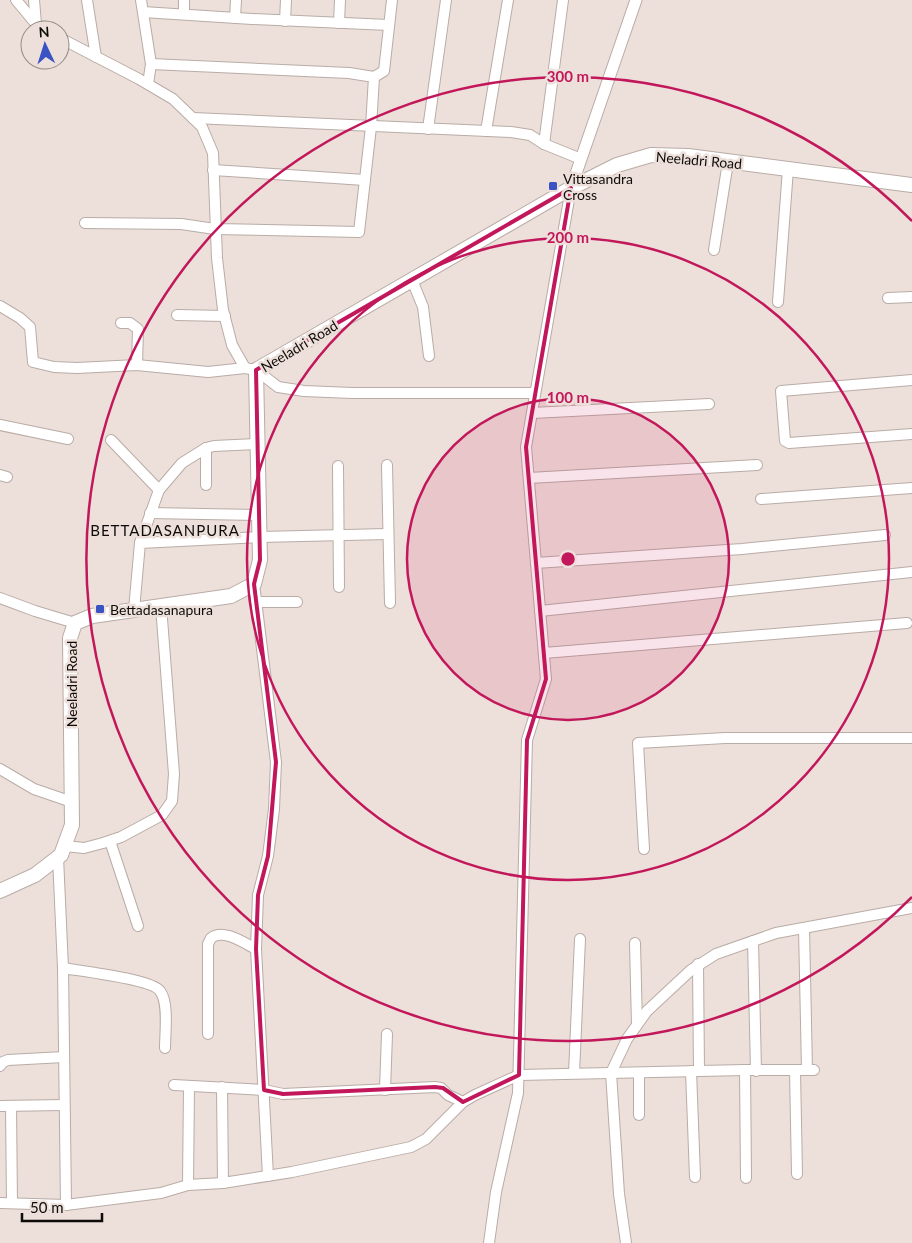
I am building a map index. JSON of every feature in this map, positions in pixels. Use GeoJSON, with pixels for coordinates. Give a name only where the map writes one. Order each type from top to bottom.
{"type":"FeatureCollection","features":[{"type":"Feature","properties":{"kind":"main road","name":"Neeladri Road"},"geometry":{"type":"LineString","coordinates":[[62,852],[72,825],[70,638],[75,623],[92,616],[231,596],[254,584],[260,560],[260,537],[258,444],[250,369],[412,280],[571,188],[616,165],[651,155],[688,156],[912,185]]}},
{"type":"Feature","properties":{"kind":"main road"},"geometry":{"type":"LineString","coordinates":[[0,891],[35,875],[62,852]]}},
{"type":"Feature","properties":{"kind":"street"},"geometry":{"type":"LineString","coordinates":[[16,0],[33,20]]}},
{"type":"Feature","properties":{"kind":"street"},"geometry":{"type":"LineString","coordinates":[[34,0],[36,20]]}},
{"type":"Feature","properties":{"kind":"street"},"geometry":{"type":"LineString","coordinates":[[87,0],[96,57]]}},
{"type":"Feature","properties":{"kind":"street"},"geometry":{"type":"LineString","coordinates":[[141,0],[151,64],[148,84]]}},
{"type":"Feature","properties":{"kind":"street"},"geometry":{"type":"LineString","coordinates":[[184,0],[184,14]]}},
{"type":"Feature","properties":{"kind":"street"},"geometry":{"type":"LineString","coordinates":[[235,18],[236,0]]}},
{"type":"Feature","properties":{"kind":"street"},"geometry":{"type":"LineString","coordinates":[[286,0],[286,21]]}},
{"type":"Feature","properties":{"kind":"street"},"geometry":{"type":"LineString","coordinates":[[339,23],[340,0]]}},
{"type":"Feature","properties":{"kind":"street"},"geometry":{"type":"LineString","coordinates":[[151,64],[348,73],[374,77],[384,71],[392,0]]}},
{"type":"Feature","properties":{"kind":"street"},"geometry":{"type":"LineString","coordinates":[[428,129],[446,0]]}},
{"type":"Feature","properties":{"kind":"street"},"geometry":{"type":"LineString","coordinates":[[486,131],[508,0]]}},
{"type":"Feature","properties":{"kind":"street"},"geometry":{"type":"LineString","coordinates":[[544,144],[562,0]]}},
{"type":"Feature","properties":{"kind":"street"},"geometry":{"type":"LineString","coordinates":[[489,1243],[496,1192],[518,1093],[527,740],[546,679],[526,447],[571,188],[636,0]]}},
{"type":"Feature","properties":{"kind":"street"},"geometry":{"type":"LineString","coordinates":[[143,12],[389,26]]}},
{"type":"Feature","properties":{"kind":"street"},"geometry":{"type":"LineString","coordinates":[[70,43],[173,99],[202,126],[213,153],[217,258],[225,316],[232,345],[250,369],[278,387],[304,391],[352,393],[535,393]]}},
{"type":"Feature","properties":{"kind":"street"},"geometry":{"type":"LineString","coordinates":[[85,223],[181,224],[215,229],[359,232],[371,127],[374,77]]}},
{"type":"Feature","properties":{"kind":"street"},"geometry":{"type":"LineString","coordinates":[[193,118],[486,131],[530,135],[544,144],[581,159]]}},
{"type":"Feature","properties":{"kind":"street"},"geometry":{"type":"LineString","coordinates":[[714,250],[728,162]]}},
{"type":"Feature","properties":{"kind":"street"},"geometry":{"type":"LineString","coordinates":[[778,302],[788,169]]}},
{"type":"Feature","properties":{"kind":"street"},"geometry":{"type":"LineString","coordinates":[[213,170],[365,180]]}},
{"type":"Feature","properties":{"kind":"street"},"geometry":{"type":"LineString","coordinates":[[412,280],[423,307],[429,356]]}},
{"type":"Feature","properties":{"kind":"street"},"geometry":{"type":"LineString","coordinates":[[888,298],[912,297]]}},
{"type":"Feature","properties":{"kind":"street"},"geometry":{"type":"LineString","coordinates":[[0,306],[20,318],[30,327],[33,362],[54,367],[77,368],[137,365],[208,372],[250,369]]}},
{"type":"Feature","properties":{"kind":"street"},"geometry":{"type":"LineString","coordinates":[[177,315],[225,316]]}},
{"type":"Feature","properties":{"kind":"street"},"geometry":{"type":"LineString","coordinates":[[121,323],[130,323],[138,329],[137,365]]}},
{"type":"Feature","properties":{"kind":"street"},"geometry":{"type":"LineString","coordinates":[[912,380],[781,392],[785,441],[789,444],[912,434]]}},
{"type":"Feature","properties":{"kind":"street"},"geometry":{"type":"LineString","coordinates":[[532,413],[709,404]]}},
{"type":"Feature","properties":{"kind":"street"},"geometry":{"type":"LineString","coordinates":[[0,425],[68,439]]}},
{"type":"Feature","properties":{"kind":"street"},"geometry":{"type":"LineString","coordinates":[[111,440],[159,490]]}},
{"type":"Feature","properties":{"kind":"street"},"geometry":{"type":"LineString","coordinates":[[134,610],[140,543],[159,490],[182,463],[206,448],[220,445],[258,444]]}},
{"type":"Feature","properties":{"kind":"street"},"geometry":{"type":"LineString","coordinates":[[206,448],[206,485]]}},
{"type":"Feature","properties":{"kind":"street"},"geometry":{"type":"LineString","coordinates":[[387,465],[390,603]]}},
{"type":"Feature","properties":{"kind":"street"},"geometry":{"type":"LineString","coordinates":[[529,478],[757,465]]}},
{"type":"Feature","properties":{"kind":"street"},"geometry":{"type":"LineString","coordinates":[[338,466],[339,587]]}},
{"type":"Feature","properties":{"kind":"street"},"geometry":{"type":"LineString","coordinates":[[761,499],[912,488]]}},
{"type":"Feature","properties":{"kind":"street"},"geometry":{"type":"LineString","coordinates":[[150,513],[259,515]]}},
{"type":"Feature","properties":{"kind":"street"},"geometry":{"type":"LineString","coordinates":[[140,543],[260,537],[388,534]]}},
{"type":"Feature","properties":{"kind":"street"},"geometry":{"type":"LineString","coordinates":[[536,564],[742,549],[885,535]]}},
{"type":"Feature","properties":{"kind":"street"},"geometry":{"type":"LineString","coordinates":[[540,611],[912,572]]}},
{"type":"Feature","properties":{"kind":"street"},"geometry":{"type":"LineString","coordinates":[[254,584],[276,762],[274,810],[268,856],[258,895],[256,949],[268,1176]]}},
{"type":"Feature","properties":{"kind":"street"},"geometry":{"type":"LineString","coordinates":[[0,598],[75,623]]}},
{"type":"Feature","properties":{"kind":"street"},"geometry":{"type":"LineString","coordinates":[[256,602],[297,602]]}},
{"type":"Feature","properties":{"kind":"street"},"geometry":{"type":"LineString","coordinates":[[66,1205],[62,852],[110,841],[140,828],[162,815],[172,801],[174,774],[161,606]]}},
{"type":"Feature","properties":{"kind":"street"},"geometry":{"type":"LineString","coordinates":[[544,653],[907,623]]}},
{"type":"Feature","properties":{"kind":"street"},"geometry":{"type":"LineString","coordinates":[[644,850],[638,743],[725,738],[912,738]]}},
{"type":"Feature","properties":{"kind":"street"},"geometry":{"type":"LineString","coordinates":[[0,770],[34,789],[72,802]]}},
{"type":"Feature","properties":{"kind":"street"},"geometry":{"type":"LineString","coordinates":[[110,841],[138,926]]}},
{"type":"Feature","properties":{"kind":"street"},"geometry":{"type":"LineString","coordinates":[[626,1243],[619,1194],[612,1073],[627,1039],[647,1011],[698,964],[716,954],[776,933],[912,908]]}},
{"type":"Feature","properties":{"kind":"street"},"geometry":{"type":"LineString","coordinates":[[0,1203],[66,1205],[161,1193],[188,1185],[223,1183],[268,1176],[411,1147],[426,1139],[463,1102],[519,1075],[811,1070],[804,928]]}},
{"type":"Feature","properties":{"kind":"street"},"geometry":{"type":"LineString","coordinates":[[208,1034],[208,944],[211,938],[220,934],[256,949]]}},
{"type":"Feature","properties":{"kind":"street"},"geometry":{"type":"LineString","coordinates":[[574,1074],[580,939]]}},
{"type":"Feature","properties":{"kind":"street"},"geometry":{"type":"LineString","coordinates":[[753,941],[756,1071]]}},
{"type":"Feature","properties":{"kind":"street"},"geometry":{"type":"LineString","coordinates":[[635,943],[637,1025]]}},
{"type":"Feature","properties":{"kind":"street"},"geometry":{"type":"LineString","coordinates":[[695,1177],[698,964]]}},
{"type":"Feature","properties":{"kind":"street"},"geometry":{"type":"LineString","coordinates":[[63,968],[135,980],[152,985],[160,990],[165,1000],[165,1048]]}},
{"type":"Feature","properties":{"kind":"street"},"geometry":{"type":"LineString","coordinates":[[385,1090],[386,1034]]}},
{"type":"Feature","properties":{"kind":"street"},"geometry":{"type":"LineString","coordinates":[[0,1066],[8,1060],[64,1057]]}},
{"type":"Feature","properties":{"kind":"street"},"geometry":{"type":"LineString","coordinates":[[745,1070],[746,1178]]}},
{"type":"Feature","properties":{"kind":"street"},"geometry":{"type":"LineString","coordinates":[[795,1071],[797,1174]]}},
{"type":"Feature","properties":{"kind":"street"},"geometry":{"type":"LineString","coordinates":[[638,1073],[639,1115]]}},
{"type":"Feature","properties":{"kind":"street"},"geometry":{"type":"LineString","coordinates":[[174,1085],[264,1090],[283,1094],[441,1088],[448,1096],[463,1102]]}},
{"type":"Feature","properties":{"kind":"street"},"geometry":{"type":"LineString","coordinates":[[188,1185],[189,1086]]}},
{"type":"Feature","properties":{"kind":"street"},"geometry":{"type":"LineString","coordinates":[[222,1087],[223,1183]]}},
{"type":"Feature","properties":{"kind":"street"},"geometry":{"type":"LineString","coordinates":[[0,1106],[64,1105]]}},
{"type":"Feature","properties":{"kind":"street"},"geometry":{"type":"LineString","coordinates":[[12,1106],[12,1203]]}},
{"type":"Feature","properties":{"kind":"highlighted area"},"geometry":{"type":"Polygon","coordinates":[[[571,188],[526,447],[546,679],[527,740],[519,1075],[463,1102],[443,1088],[435,1087],[283,1094],[264,1090],[256,949],[258,895],[268,856],[276,762],[254,584],[260,560],[256,370],[571,188]]]}},
{"type":"Feature","properties":{"kind":"place","name":"Vittasandra Cross"},"geometry":{"type":"Point","coordinates":[553,186]}},
{"type":"Feature","properties":{"kind":"place","name":"Bettadasanapura"},"geometry":{"type":"Point","coordinates":[100,609]}},
{"type":"Feature","properties":{"kind":"district","name":"BETTADASANPURA"},"geometry":{"type":"Point","coordinates":[165,530]}}]}
